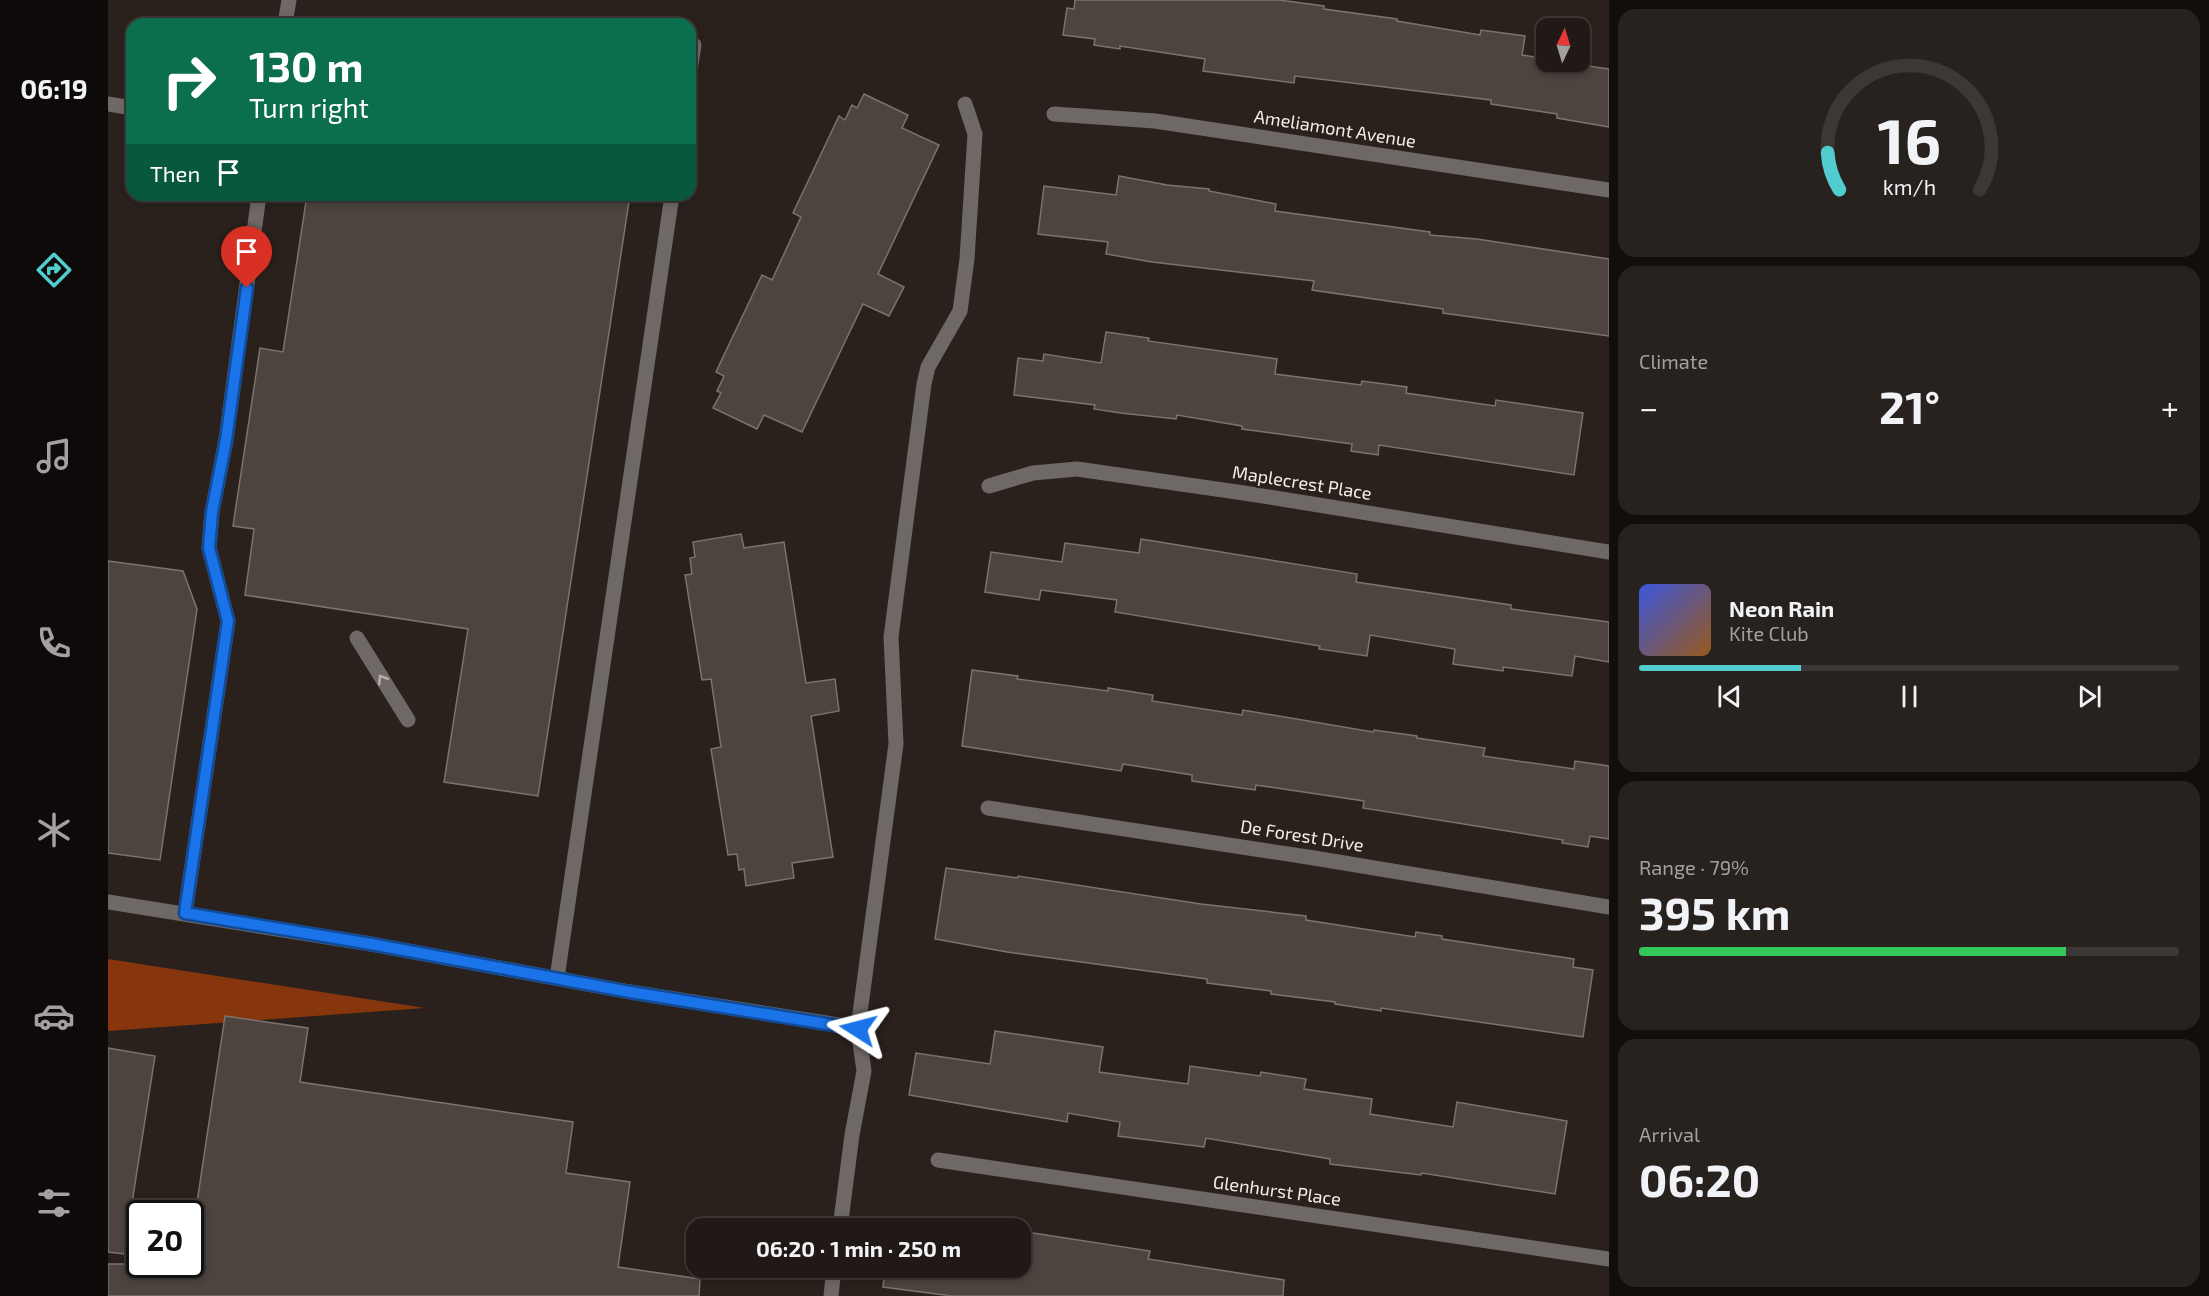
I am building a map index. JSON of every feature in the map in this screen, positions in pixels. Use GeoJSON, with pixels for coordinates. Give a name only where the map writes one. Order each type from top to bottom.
{"type":"FeatureCollection","features":[{"type":"Feature","properties":{"kind":"street"},"geometry":{"type":"LineString","coordinates":[[286,18],[289,0]]}},
{"type":"Feature","properties":{"kind":"street"},"geometry":{"type":"LineString","coordinates":[[108,104],[126,107]]}},
{"type":"Feature","properties":{"kind":"street"},"geometry":{"type":"LineString","coordinates":[[841,1218],[852,1135],[864,1071],[858,1029],[896,744],[891,637],[924,384],[928,367],[960,311],[967,259],[975,134],[965,104]]}},
{"type":"Feature","properties":{"kind":"street","name":"Ameliamont Avenue"},"geometry":{"type":"LineString","coordinates":[[1054,114],[1155,121],[1609,190]]}},
{"type":"Feature","properties":{"kind":"street"},"geometry":{"type":"LineString","coordinates":[[185,913],[228,621],[209,548],[212,512],[226,440],[258,201]]}},
{"type":"Feature","properties":{"kind":"street"},"geometry":{"type":"LineString","coordinates":[[557,978],[671,201]]}},
{"type":"Feature","properties":{"kind":"street","name":"Maplecrest Place"},"geometry":{"type":"LineString","coordinates":[[989,486],[1033,473],[1077,469],[1244,493],[1609,552]]}},
{"type":"Feature","properties":{"kind":"street"},"geometry":{"type":"LineString","coordinates":[[357,638],[408,720]]}},
{"type":"Feature","properties":{"kind":"street","name":"De Forest Drive"},"geometry":{"type":"LineString","coordinates":[[988,808],[1314,858],[1609,907]]}},
{"type":"Feature","properties":{"kind":"street"},"geometry":{"type":"LineString","coordinates":[[108,902],[371,944],[630,992],[858,1029]]}},
{"type":"Feature","properties":{"kind":"street","name":"Glenhurst Place"},"geometry":{"type":"LineString","coordinates":[[938,1160],[1609,1259]]}},
{"type":"Feature","properties":{"kind":"street"},"geometry":{"type":"LineString","coordinates":[[831,1296],[833,1278]]}},
{"type":"Feature","properties":{"kind":"shaded area"},"geometry":{"type":"Polygon","coordinates":[[[108,959],[425,1008],[108,1031],[108,959]]]}},
{"type":"Feature","properties":{"kind":"building"},"geometry":{"type":"Polygon","coordinates":[[[1075,0],[1279,0],[1324,6],[1324,9],[1397,19],[1397,21],[1480,35],[1481,30],[1525,36],[1522,55],[1536,57],[1536,72],[1590,72],[1590,66],[1609,69],[1609,127],[1557,118],[1557,114],[1491,104],[1491,100],[1295,76],[1294,83],[1203,71],[1205,59],[1120,46],[1120,49],[1094,45],[1095,39],[1063,35],[1067,8],[1074,9],[1075,0]]]}},
{"type":"Feature","properties":{"kind":"building"},"geometry":{"type":"Polygon","coordinates":[[[864,94],[908,115],[902,128],[939,145],[878,274],[904,287],[889,316],[863,304],[802,432],[764,415],[757,429],[713,408],[721,393],[717,391],[724,376],[716,372],[762,275],[772,280],[801,217],[793,213],[839,116],[845,120],[852,105],[857,108],[864,94]]]}},
{"type":"Feature","properties":{"kind":"building"},"geometry":{"type":"Polygon","coordinates":[[[1119,176],[1167,185],[1209,189],[1209,191],[1276,204],[1275,211],[1609,259],[1609,336],[1443,313],[1443,309],[1312,290],[1314,281],[1152,262],[1106,254],[1108,242],[1038,234],[1044,186],[1116,195],[1119,176]]]}},
{"type":"Feature","properties":{"kind":"building"},"geometry":{"type":"Polygon","coordinates":[[[306,201],[629,201],[538,796],[444,782],[468,629],[245,595],[254,529],[233,526],[260,348],[283,352],[306,201]]]}},
{"type":"Feature","properties":{"kind":"building"},"geometry":{"type":"Polygon","coordinates":[[[1106,332],[1149,338],[1148,341],[1277,359],[1275,374],[1361,385],[1362,381],[1407,387],[1406,393],[1495,406],[1496,400],[1583,413],[1574,475],[1379,445],[1378,455],[1351,451],[1352,444],[1242,429],[1242,426],[1177,415],[1176,419],[1121,413],[1094,409],[1095,405],[1014,395],[1018,358],[1043,361],[1044,354],[1101,363],[1106,332]]]}},
{"type":"Feature","properties":{"kind":"building"},"geometry":{"type":"Polygon","coordinates":[[[741,534],[744,548],[784,542],[806,683],[835,679],[839,711],[811,716],[833,857],[792,863],[794,878],[746,886],[744,869],[739,870],[737,854],[728,855],[711,749],[721,747],[711,679],[702,680],[685,575],[692,574],[690,558],[695,557],[693,542],[741,534]]]}},
{"type":"Feature","properties":{"kind":"building"},"geometry":{"type":"Polygon","coordinates":[[[1141,539],[1357,574],[1356,582],[1511,605],[1511,609],[1609,622],[1609,662],[1575,656],[1572,676],[1503,667],[1503,671],[1453,664],[1455,649],[1370,635],[1367,656],[1115,612],[1117,600],[1041,590],[1039,600],[985,592],[991,552],[1062,562],[1065,543],[1139,553],[1141,539]]]}},
{"type":"Feature","properties":{"kind":"building"},"geometry":{"type":"Polygon","coordinates":[[[108,561],[183,571],[197,609],[160,860],[108,853],[108,561]]]}},
{"type":"Feature","properties":{"kind":"building"},"geometry":{"type":"Polygon","coordinates":[[[972,670],[1018,676],[1017,679],[1153,695],[1152,701],[1242,715],[1243,710],[1373,732],[1374,730],[1417,736],[1417,738],[1485,748],[1483,756],[1574,769],[1575,761],[1609,766],[1609,839],[1590,836],[1588,847],[1562,843],[1563,840],[1363,808],[1364,801],[1256,785],[1255,790],[1192,781],[1192,775],[1123,764],[1121,771],[962,746],[972,670]]]}},
{"type":"Feature","properties":{"kind":"building"},"geometry":{"type":"Polygon","coordinates":[[[946,868],[1018,878],[1018,876],[1201,904],[1306,916],[1306,920],[1415,937],[1416,932],[1442,936],[1442,939],[1574,959],[1573,967],[1593,970],[1583,1037],[1381,1008],[1381,1011],[1335,1004],[1335,1002],[1271,994],[1271,991],[1207,983],[1207,979],[1007,952],[935,939],[946,868]]]}},
{"type":"Feature","properties":{"kind":"building"},"geometry":{"type":"Polygon","coordinates":[[[225,1016],[308,1028],[300,1082],[573,1122],[566,1173],[630,1182],[618,1267],[700,1279],[699,1296],[108,1296],[108,1264],[126,1264],[126,1278],[204,1278],[204,1200],[197,1200],[225,1016]]]}},
{"type":"Feature","properties":{"kind":"building"},"geometry":{"type":"Polygon","coordinates":[[[995,1031],[1103,1047],[1099,1072],[1188,1084],[1190,1066],[1260,1076],[1261,1072],[1306,1079],[1304,1089],[1372,1099],[1370,1114],[1453,1127],[1457,1102],[1567,1121],[1555,1194],[1422,1173],[1421,1175],[1330,1164],[1330,1159],[1206,1138],[1204,1147],[1118,1136],[1120,1122],[1068,1113],[1067,1122],[909,1095],[916,1053],[990,1064],[995,1031]]]}},
{"type":"Feature","properties":{"kind":"building"},"geometry":{"type":"Polygon","coordinates":[[[108,1048],[155,1056],[132,1200],[126,1200],[124,1254],[108,1252],[108,1048]]]}},
{"type":"Feature","properties":{"kind":"building"},"geometry":{"type":"Polygon","coordinates":[[[1031,1233],[1150,1251],[1148,1259],[1284,1280],[1283,1296],[952,1296],[883,1287],[884,1278],[1031,1278],[1031,1233]]]}},
{"type":"Feature","properties":{"kind":"route"},"geometry":{"type":"LineString","coordinates":[[247,288],[226,440],[212,512],[209,548],[228,621],[185,913],[371,944],[630,992],[858,1029]]}}]}
